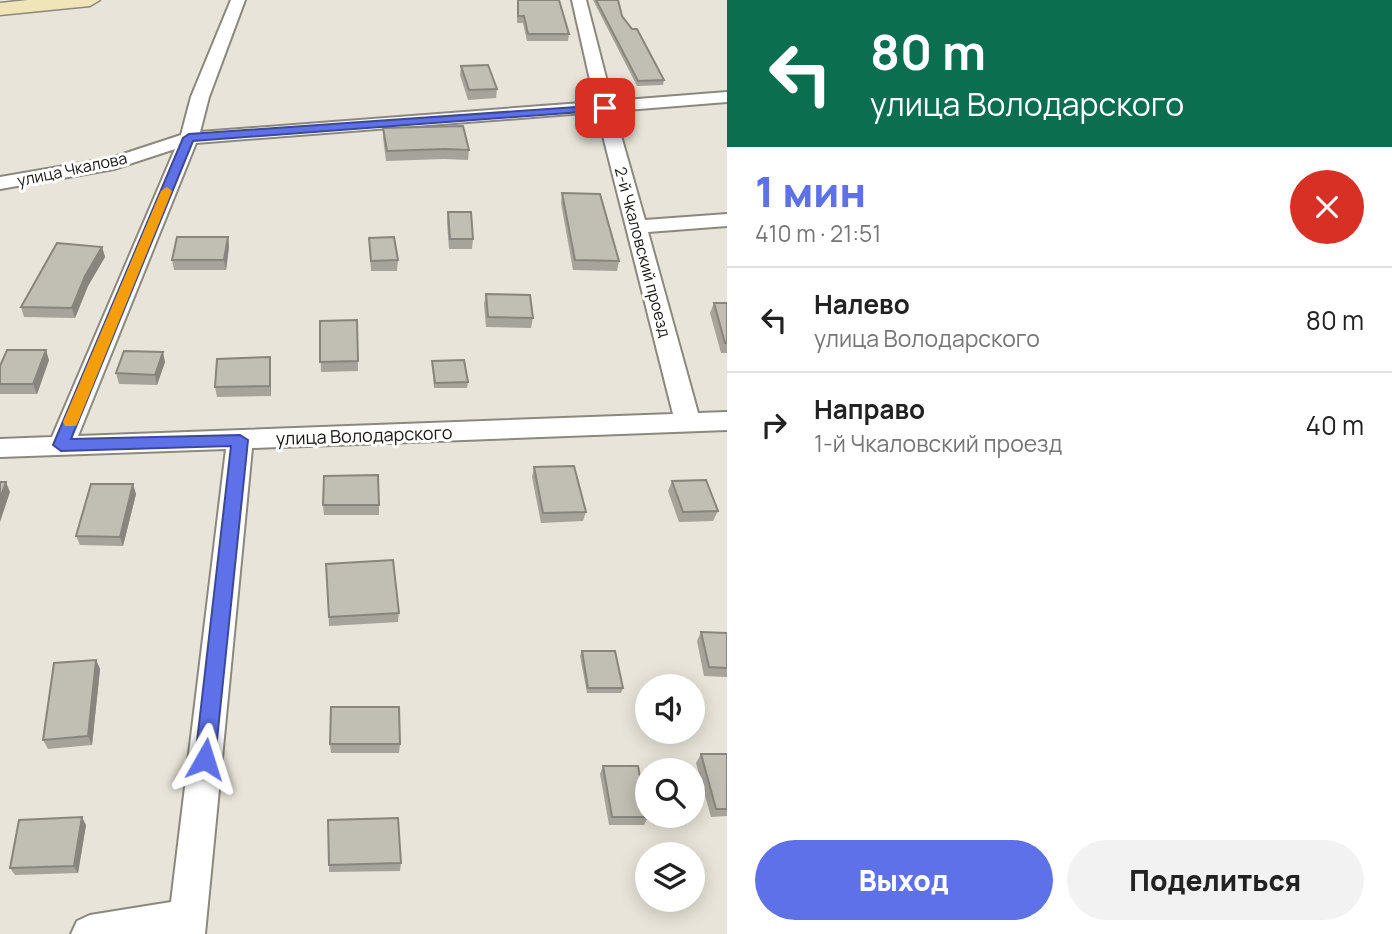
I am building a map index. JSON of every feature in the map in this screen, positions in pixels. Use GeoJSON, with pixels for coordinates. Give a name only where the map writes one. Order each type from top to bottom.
{"type":"FeatureCollection","features":[{"type":"Feature","properties":{"kind":"street"},"geometry":{"type":"LineString","coordinates":[[0,9],[90,0]]}},
{"type":"Feature","properties":{"kind":"street"},"geometry":{"type":"LineString","coordinates":[[61,445],[189,138],[200,97],[238,0]]}},
{"type":"Feature","properties":{"kind":"street","name":"2-й Чкаловский проезд"},"geometry":{"type":"LineString","coordinates":[[579,0],[688,423]]}},
{"type":"Feature","properties":{"kind":"street","name":"улица Чкалова"},"geometry":{"type":"LineString","coordinates":[[0,183],[114,163],[189,138],[727,97]]}},
{"type":"Feature","properties":{"kind":"street"},"geometry":{"type":"LineString","coordinates":[[636,227],[727,220]]}},
{"type":"Feature","properties":{"kind":"street","name":"улица Володарского"},"geometry":{"type":"LineString","coordinates":[[0,448],[727,421]]}},
{"type":"Feature","properties":{"kind":"street"},"geometry":{"type":"LineString","coordinates":[[90,934],[187,926],[240,440]]}},
{"type":"Feature","properties":{"kind":"building"},"geometry":{"type":"Polygon","coordinates":[[[518,0],[559,0],[569,34],[528,34],[524,16],[518,16],[518,0]]]}},
{"type":"Feature","properties":{"kind":"building"},"geometry":{"type":"Polygon","coordinates":[[[596,0],[618,0],[622,16],[632,29],[637,29],[664,80],[638,81],[596,0]]]}},
{"type":"Feature","properties":{"kind":"building"},"geometry":{"type":"Polygon","coordinates":[[[488,65],[497,89],[469,90],[461,66],[488,65]]]}},
{"type":"Feature","properties":{"kind":"building"},"geometry":{"type":"Polygon","coordinates":[[[463,126],[469,150],[387,151],[383,128],[463,126]]]}},
{"type":"Feature","properties":{"kind":"building"},"geometry":{"type":"Polygon","coordinates":[[[562,193],[600,194],[619,261],[575,260],[562,193]]]}},
{"type":"Feature","properties":{"kind":"building"},"geometry":{"type":"Polygon","coordinates":[[[448,212],[471,212],[473,239],[450,239],[448,212]]]}},
{"type":"Feature","properties":{"kind":"building"},"geometry":{"type":"Polygon","coordinates":[[[177,237],[228,237],[224,260],[172,260],[177,237]]]}},
{"type":"Feature","properties":{"kind":"building"},"geometry":{"type":"Polygon","coordinates":[[[394,237],[398,260],[371,261],[369,238],[394,237]]]}},
{"type":"Feature","properties":{"kind":"building"},"geometry":{"type":"Polygon","coordinates":[[[57,243],[102,247],[85,276],[72,308],[21,307],[57,243]]]}},
{"type":"Feature","properties":{"kind":"building"},"geometry":{"type":"Polygon","coordinates":[[[486,294],[530,295],[533,318],[488,317],[486,294]]]}},
{"type":"Feature","properties":{"kind":"building"},"geometry":{"type":"Polygon","coordinates":[[[714,303],[727,303],[727,343],[725,343],[714,303]]]}},
{"type":"Feature","properties":{"kind":"building"},"geometry":{"type":"Polygon","coordinates":[[[357,320],[358,361],[320,362],[320,321],[357,320]]]}},
{"type":"Feature","properties":{"kind":"building"},"geometry":{"type":"Polygon","coordinates":[[[7,350],[46,350],[33,384],[0,384],[0,366],[7,350]]]}},
{"type":"Feature","properties":{"kind":"building"},"geometry":{"type":"Polygon","coordinates":[[[124,351],[163,352],[155,375],[116,373],[124,351]]]}},
{"type":"Feature","properties":{"kind":"building"},"geometry":{"type":"Polygon","coordinates":[[[270,357],[270,386],[215,387],[217,359],[270,357]]]}},
{"type":"Feature","properties":{"kind":"building"},"geometry":{"type":"Polygon","coordinates":[[[464,360],[468,382],[435,383],[432,361],[464,360]]]}},
{"type":"Feature","properties":{"kind":"building"},"geometry":{"type":"Polygon","coordinates":[[[574,466],[586,512],[543,513],[534,467],[574,466]]]}},
{"type":"Feature","properties":{"kind":"building"},"geometry":{"type":"Polygon","coordinates":[[[378,475],[379,505],[323,505],[324,476],[378,475]]]}},
{"type":"Feature","properties":{"kind":"building"},"geometry":{"type":"Polygon","coordinates":[[[706,480],[718,511],[683,512],[672,481],[706,480]]]}},
{"type":"Feature","properties":{"kind":"building"},"geometry":{"type":"Polygon","coordinates":[[[0,482],[6,482],[0,499],[0,482]]]}},
{"type":"Feature","properties":{"kind":"building"},"geometry":{"type":"Polygon","coordinates":[[[91,484],[133,484],[120,537],[76,536],[91,484]]]}},
{"type":"Feature","properties":{"kind":"building"},"geometry":{"type":"Polygon","coordinates":[[[393,560],[399,613],[329,617],[326,564],[393,560]]]}},
{"type":"Feature","properties":{"kind":"building"},"geometry":{"type":"Polygon","coordinates":[[[701,632],[727,633],[727,668],[709,667],[701,632]]]}},
{"type":"Feature","properties":{"kind":"building"},"geometry":{"type":"Polygon","coordinates":[[[582,651],[615,651],[623,688],[588,688],[582,651]]]}},
{"type":"Feature","properties":{"kind":"building"},"geometry":{"type":"Polygon","coordinates":[[[96,660],[88,736],[43,740],[54,663],[96,660]]]}},
{"type":"Feature","properties":{"kind":"building"},"geometry":{"type":"Polygon","coordinates":[[[331,707],[399,707],[400,744],[330,744],[331,707]]]}},
{"type":"Feature","properties":{"kind":"building"},"geometry":{"type":"Polygon","coordinates":[[[701,754],[727,754],[727,809],[716,809],[705,769],[705,758],[701,754]]]}},
{"type":"Feature","properties":{"kind":"building"},"geometry":{"type":"Polygon","coordinates":[[[603,766],[635,766],[635,817],[612,817],[603,766]]]}},
{"type":"Feature","properties":{"kind":"building"},"geometry":{"type":"Polygon","coordinates":[[[82,817],[74,866],[10,868],[19,820],[82,817]]]}},
{"type":"Feature","properties":{"kind":"building"},"geometry":{"type":"Polygon","coordinates":[[[398,818],[401,863],[329,865],[328,820],[398,818]]]}},
{"type":"Feature","properties":{"kind":"slow traffic"},"geometry":{"type":"LineString","coordinates":[[70,422],[167,191]]}},
{"type":"Feature","properties":{"kind":"route"},"geometry":{"type":"LineString","coordinates":[[205,759],[240,440],[61,445],[189,138],[605,108]]}}]}
